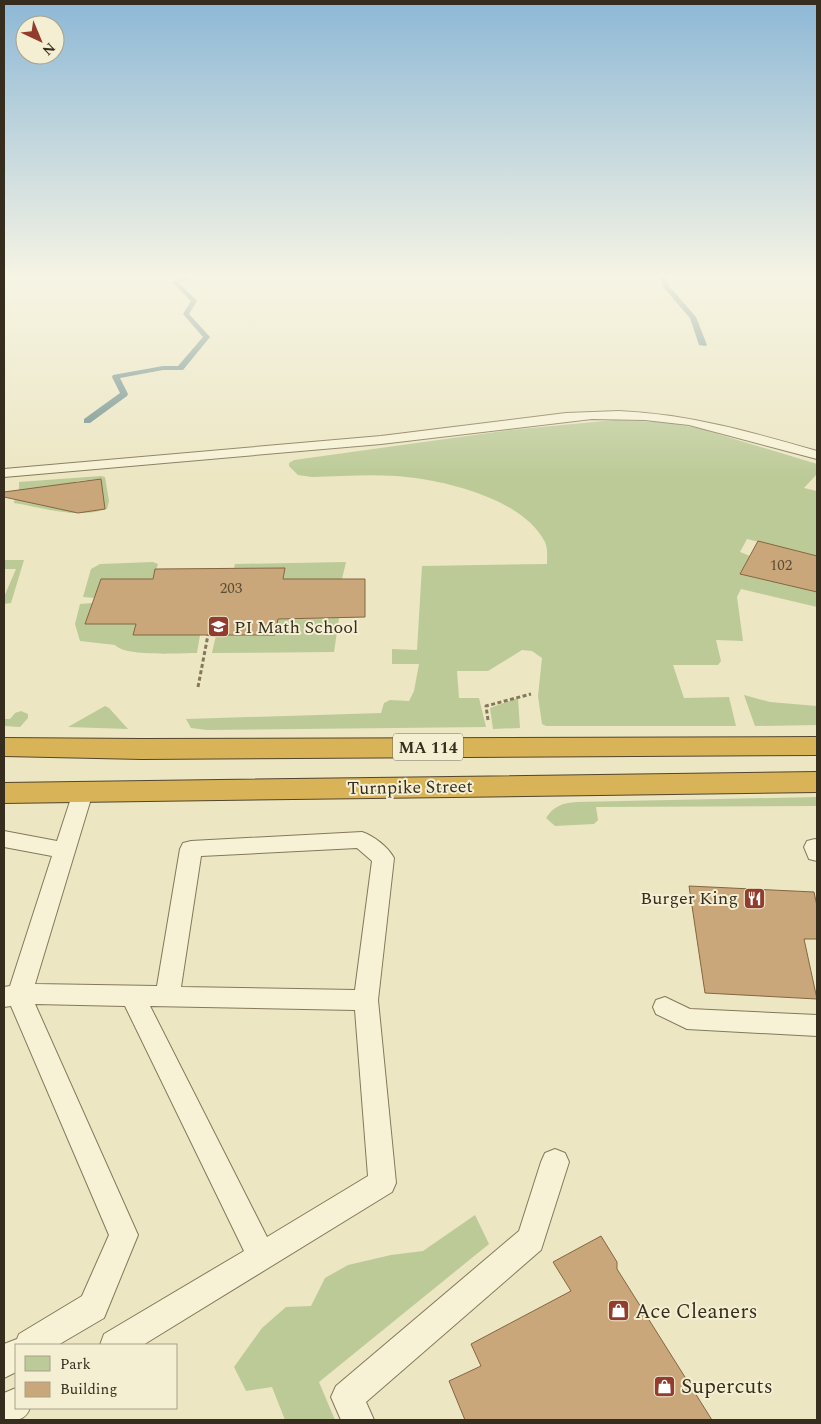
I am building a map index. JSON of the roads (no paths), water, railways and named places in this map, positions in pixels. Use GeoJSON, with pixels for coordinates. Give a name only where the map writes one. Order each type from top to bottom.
{"type":"FeatureCollection","features":[{"type":"Feature","properties":{"kind":"highway","name":"MA 114"},"geometry":{"type":"LineString","coordinates":[[4,747],[142,749],[817,746]]}},
{"type":"Feature","properties":{"kind":"highway","name":"Turnpike Street"},"geometry":{"type":"LineString","coordinates":[[4,793],[817,782]]}},
{"type":"Feature","properties":{"kind":"lane"},"geometry":{"type":"LineString","coordinates":[[4,473],[436,434],[593,416],[642,416],[684,420],[730,430],[817,455]]}},
{"type":"Feature","properties":{"kind":"lane"},"geometry":{"type":"LineString","coordinates":[[32,1344],[93,1306],[124,1235],[11,996],[65,850],[84,792]]}},
{"type":"Feature","properties":{"kind":"lane"},"geometry":{"type":"LineString","coordinates":[[4,839],[65,850]]}},
{"type":"Feature","properties":{"kind":"lane"},"geometry":{"type":"LineString","coordinates":[[117,1344],[382,1183],[366,1000],[383,858],[362,840],[191,849],[167,996]]}},
{"type":"Feature","properties":{"kind":"lane"},"geometry":{"type":"LineString","coordinates":[[11,996],[132,995],[366,1000]]}},
{"type":"Feature","properties":{"kind":"lane"},"geometry":{"type":"LineString","coordinates":[[132,995],[262,1257]]}},
{"type":"Feature","properties":{"kind":"lane"},"geometry":{"type":"LineString","coordinates":[[665,1007],[687,1018],[817,1026]]}},
{"type":"Feature","properties":{"kind":"lane"},"geometry":{"type":"LineString","coordinates":[[358,1420],[348,1397],[531,1240],[555,1162]]}},
{"type":"Feature","properties":{"kind":"lane"},"geometry":{"type":"LineString","coordinates":[[4,1362],[15,1355]]}},
{"type":"Feature","properties":{"kind":"lane"},"geometry":{"type":"LineString","coordinates":[[4,1411],[15,1405]]}},
{"type":"Feature","properties":{"kind":"waterway"},"geometry":{"type":"LineString","coordinates":[[87,421],[124,394],[116,377],[163,368],[180,368],[201,344]]}},
{"type":"Feature","properties":{"kind":"place","name":"PI Math School"},"geometry":{"type":"Point","coordinates":[218,627]}},
{"type":"Feature","properties":{"kind":"place","name":"Burger King"},"geometry":{"type":"Point","coordinates":[754,898]}},
{"type":"Feature","properties":{"kind":"place","name":"Ace Cleaners"},"geometry":{"type":"Point","coordinates":[619,1311]}},
{"type":"Feature","properties":{"kind":"place","name":"Supercuts"},"geometry":{"type":"Point","coordinates":[665,1386]}}]}
